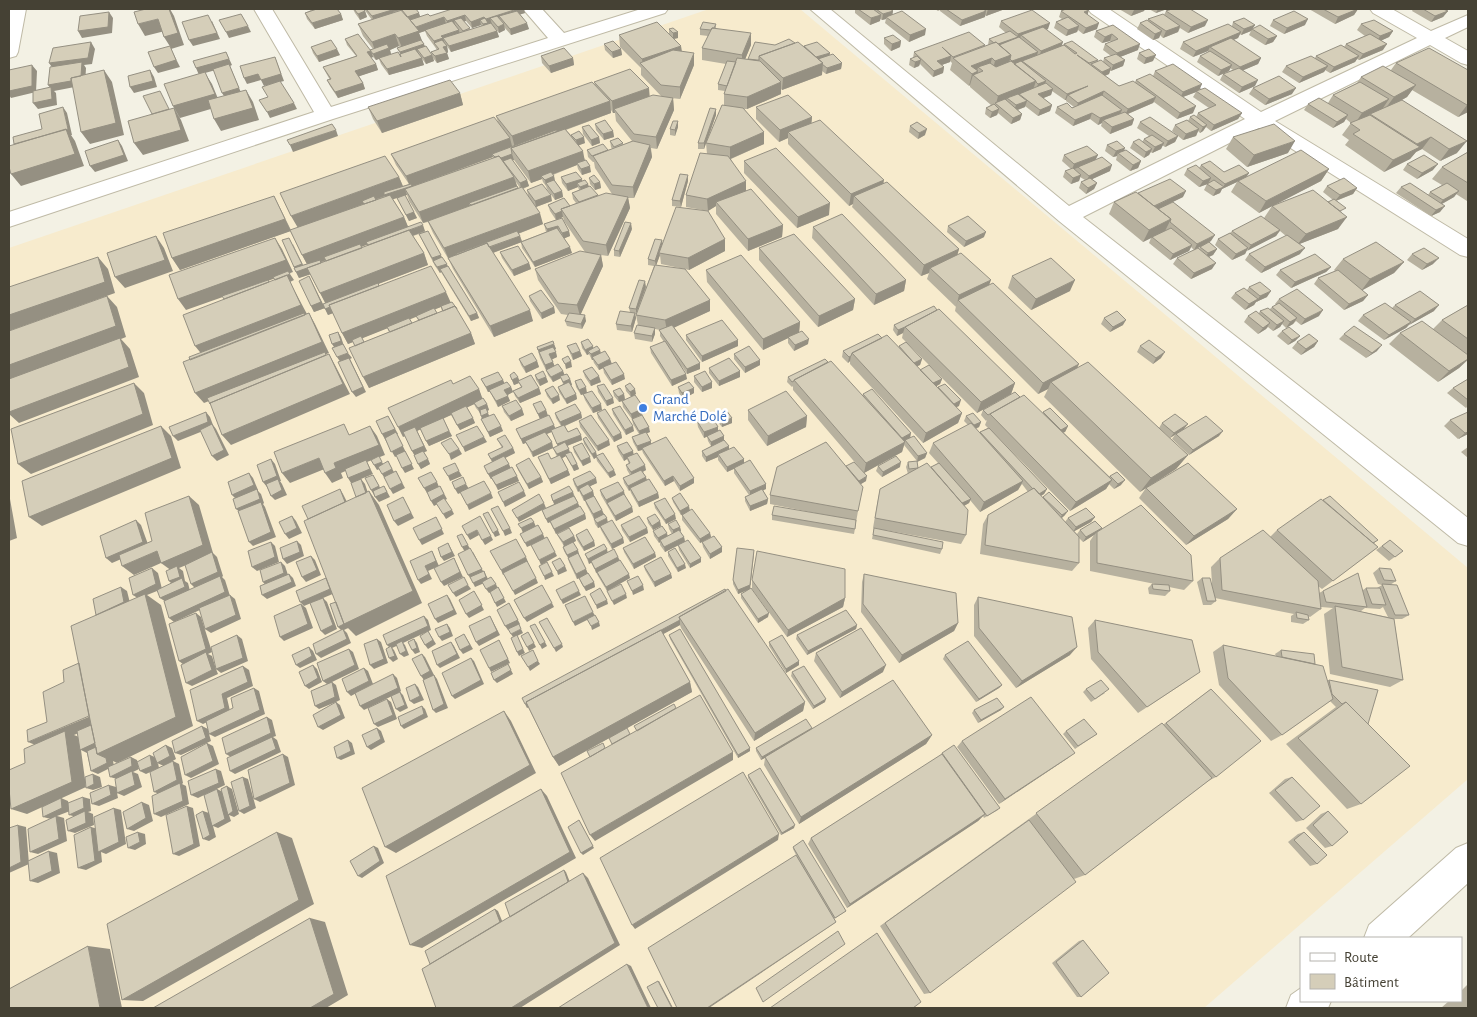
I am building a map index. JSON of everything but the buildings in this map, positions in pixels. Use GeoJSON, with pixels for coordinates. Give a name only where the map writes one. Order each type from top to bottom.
{"type":"FeatureCollection","features":[{"type":"Feature","properties":{"kind":"street"},"geometry":{"type":"LineString","coordinates":[[9,52],[14,13],[37,9]]}},
{"type":"Feature","properties":{"kind":"street"},"geometry":{"type":"LineString","coordinates":[[263,9],[326,115]]}},
{"type":"Feature","properties":{"kind":"street"},"geometry":{"type":"LineString","coordinates":[[532,9],[560,40]]}},
{"type":"Feature","properties":{"kind":"street"},"geometry":{"type":"LineString","coordinates":[[9,220],[326,115],[659,9]]}},
{"type":"Feature","properties":{"kind":"street"},"geometry":{"type":"LineString","coordinates":[[819,9],[1067,216],[1468,534]]}},
{"type":"Feature","properties":{"kind":"street"},"geometry":{"type":"LineString","coordinates":[[1097,9],[1260,120],[1468,249]]}},
{"type":"Feature","properties":{"kind":"street"},"geometry":{"type":"LineString","coordinates":[[1379,9],[1468,59]]}},
{"type":"Feature","properties":{"kind":"street"},"geometry":{"type":"LineString","coordinates":[[1067,216],[1468,20]]}},
{"type":"Feature","properties":{"kind":"street"},"geometry":{"type":"LineString","coordinates":[[1383,937],[1468,860]]}},
{"type":"Feature","properties":{"kind":"shaded area","name":"Grand Marché Dolé"},"geometry":{"type":"Polygon","coordinates":[[[709,9],[800,9],[1468,568],[1468,779],[1204,1008],[9,1008],[9,248],[709,9]]]}},
{"type":"Feature","properties":{"kind":"place","name":"Grand Marché Dolé"},"geometry":{"type":"Point","coordinates":[643,408]}}]}
